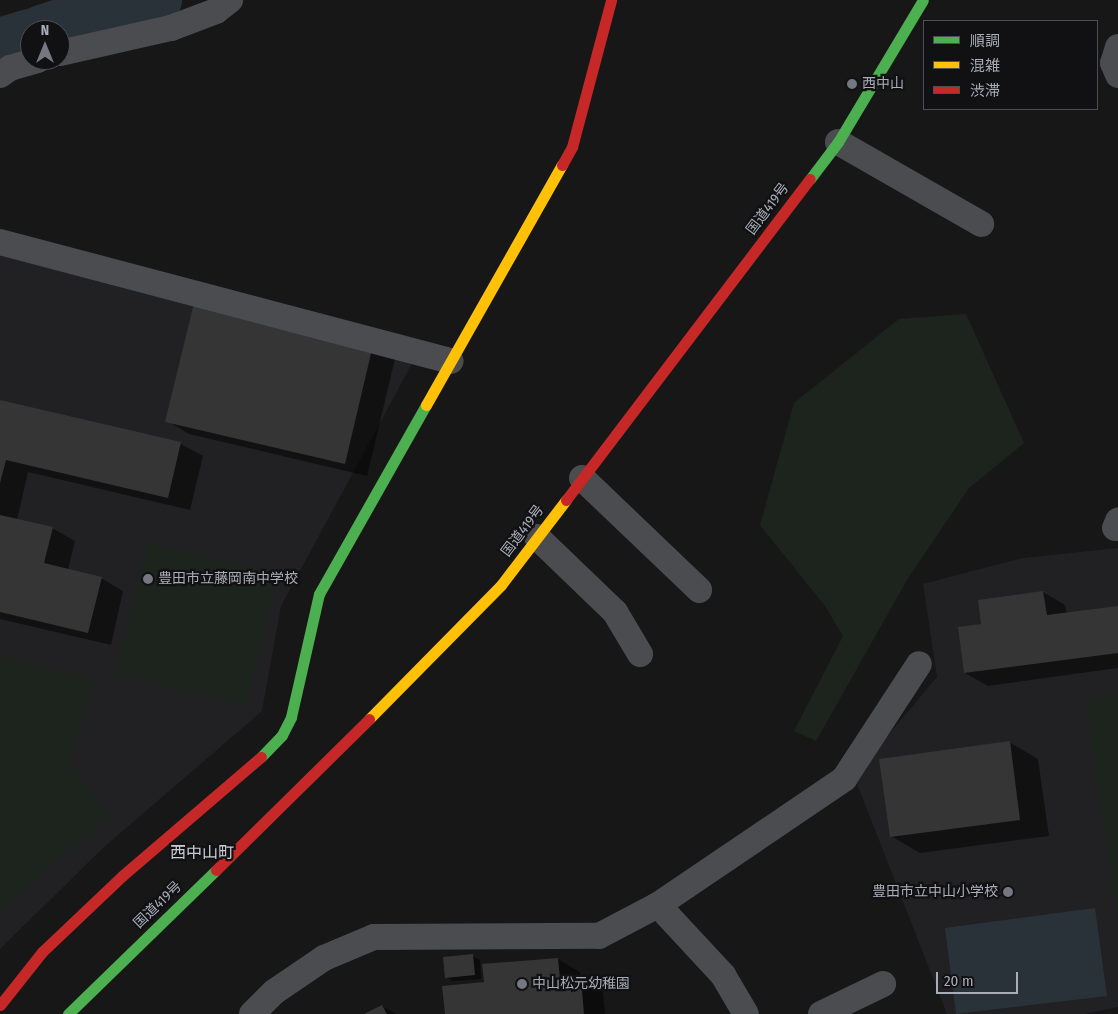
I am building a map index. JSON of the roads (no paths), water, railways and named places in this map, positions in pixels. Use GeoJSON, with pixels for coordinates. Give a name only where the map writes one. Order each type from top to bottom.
{"type":"FeatureCollection","features":[{"type":"Feature","properties":{"kind":"main road"},"geometry":{"type":"LineString","coordinates":[[0,1005],[42,952],[122,876],[272,748],[290,717],[320,594],[572,147],[611,0]]}},
{"type":"Feature","properties":{"kind":"main road","name":"国道419号"},"geometry":{"type":"LineString","coordinates":[[68,1014],[307,781],[500,585],[838,142],[923,0]]}},
{"type":"Feature","properties":{"kind":"street"},"geometry":{"type":"LineString","coordinates":[[70,51],[171,28],[216,11],[230,0]]}},
{"type":"Feature","properties":{"kind":"street"},"geometry":{"type":"LineString","coordinates":[[1118,47],[1113,63],[1118,74]]}},
{"type":"Feature","properties":{"kind":"street"},"geometry":{"type":"LineString","coordinates":[[4,62],[20,61]]}},
{"type":"Feature","properties":{"kind":"street"},"geometry":{"type":"LineString","coordinates":[[838,142],[981,224]]}},
{"type":"Feature","properties":{"kind":"street"},"geometry":{"type":"LineString","coordinates":[[0,242],[451,361]]}},
{"type":"Feature","properties":{"kind":"street"},"geometry":{"type":"LineString","coordinates":[[582,478],[699,590]]}},
{"type":"Feature","properties":{"kind":"street"},"geometry":{"type":"LineString","coordinates":[[537,537],[615,612],[640,654]]}},
{"type":"Feature","properties":{"kind":"street"},"geometry":{"type":"LineString","coordinates":[[252,1014],[274,992],[324,958],[374,937],[598,936],[658,905],[844,779],[919,664]]}},
{"type":"Feature","properties":{"kind":"street"},"geometry":{"type":"LineString","coordinates":[[658,905],[723,975],[746,1014]]}},
{"type":"Feature","properties":{"kind":"street"},"geometry":{"type":"LineString","coordinates":[[821,1014],[882,984]]}},
{"type":"Feature","properties":{"kind":"waterway"},"geometry":{"type":"LineString","coordinates":[[70,21],[157,0]]}},
{"type":"Feature","properties":{"kind":"waterway"},"geometry":{"type":"LineString","coordinates":[[0,43],[20,37]]}},
{"type":"Feature","properties":{"kind":"place","name":"西中山"},"geometry":{"type":"Point","coordinates":[852,84]}},
{"type":"Feature","properties":{"kind":"place","name":"豊田市立藤岡南中学校"},"geometry":{"type":"Point","coordinates":[148,579]}},
{"type":"Feature","properties":{"kind":"place","name":"豊田市立中山小学校"},"geometry":{"type":"Point","coordinates":[1008,892]}},
{"type":"Feature","properties":{"kind":"place","name":"中山松元幼稚園"},"geometry":{"type":"Point","coordinates":[522,984]}},
{"type":"Feature","properties":{"kind":"district","name":"西中山町"},"geometry":{"type":"Point","coordinates":[202,853]}}]}
